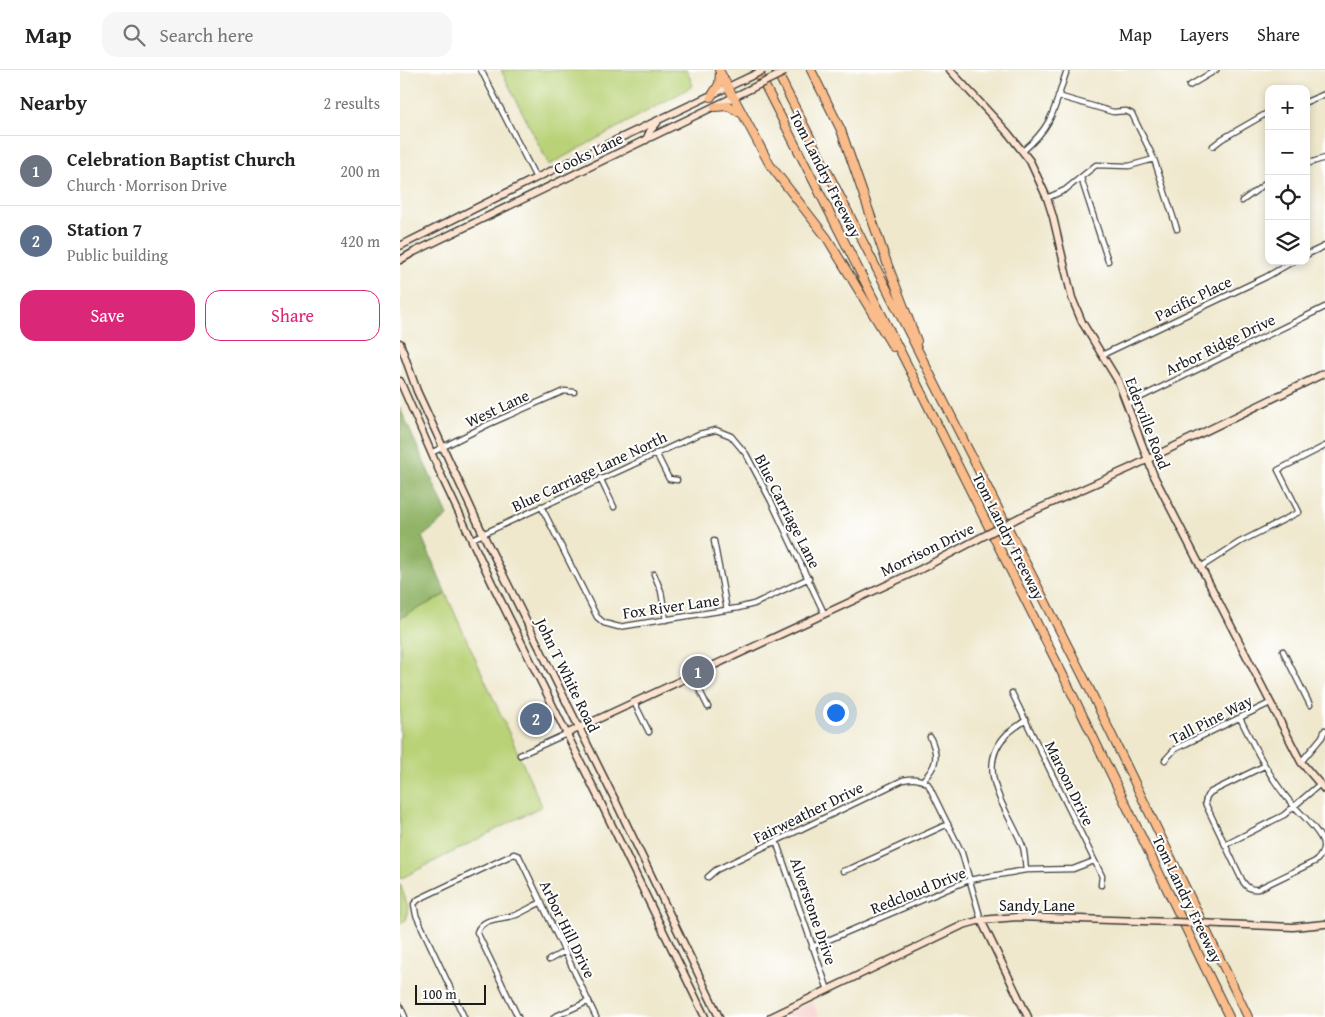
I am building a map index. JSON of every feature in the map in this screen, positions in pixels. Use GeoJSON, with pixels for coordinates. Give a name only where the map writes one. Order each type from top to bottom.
{"type":"FeatureCollection","features":[{"type":"Feature","properties":{"kind":"highway"},"geometry":{"type":"LineString","coordinates":[[719,70],[770,165],[827,238],[918,386]]}},
{"type":"Feature","properties":{"kind":"highway"},"geometry":{"type":"LineString","coordinates":[[711,97],[718,84],[719,70]]}},
{"type":"Feature","properties":{"kind":"highway","name":"Tom Landry Freeway"},"geometry":{"type":"LineString","coordinates":[[757,70],[1068,684],[1229,1017]]}},
{"type":"Feature","properties":{"kind":"highway","name":"Tom Landry Freeway"},"geometry":{"type":"LineString","coordinates":[[776,70],[1085,682],[1248,1017]]}},
{"type":"Feature","properties":{"kind":"highway"},"geometry":{"type":"LineString","coordinates":[[811,70],[841,130],[887,263],[930,378]]}},
{"type":"Feature","properties":{"kind":"highway"},"geometry":{"type":"LineString","coordinates":[[817,70],[817,82]]}},
{"type":"Feature","properties":{"kind":"highway"},"geometry":{"type":"LineString","coordinates":[[715,107],[728,106],[742,114]]}},
{"type":"Feature","properties":{"kind":"main road","name":"Cooks Lane"},"geometry":{"type":"LineString","coordinates":[[400,246],[480,205],[711,97],[764,70]]}},
{"type":"Feature","properties":{"kind":"main road","name":"Cooks Lane"},"geometry":{"type":"LineString","coordinates":[[400,260],[788,70]]}},
{"type":"Feature","properties":{"kind":"main road","name":"Ederville Road"},"geometry":{"type":"LineString","coordinates":[[950,70],[1024,150],[1030,160],[1054,217],[1072,298],[1082,322],[1118,381],[1154,476],[1301,762],[1325,790]]}},
{"type":"Feature","properties":{"kind":"main road"},"geometry":{"type":"LineString","coordinates":[[646,140],[650,131],[660,120]]}},
{"type":"Feature","properties":{"kind":"main road"},"geometry":{"type":"LineString","coordinates":[[576,159],[582,172]]}},
{"type":"Feature","properties":{"kind":"main road"},"geometry":{"type":"LineString","coordinates":[[480,205],[486,218]]}},
{"type":"Feature","properties":{"kind":"main road","name":"John T White Road"},"geometry":{"type":"LineString","coordinates":[[400,343],[417,391],[483,534],[615,800],[719,1017]]}},
{"type":"Feature","properties":{"kind":"main road","name":"Morrison Drive"},"geometry":{"type":"LineString","coordinates":[[566,734],[824,612],[921,569],[1020,517],[1147,459],[1325,373]]}},
{"type":"Feature","properties":{"kind":"main road","name":"John T White Road"},"geometry":{"type":"LineString","coordinates":[[400,381],[431,453],[492,583],[704,1017]]}},
{"type":"Feature","properties":{"kind":"main road","name":"Sandy Lane"},"geometry":{"type":"LineString","coordinates":[[771,1017],[963,925],[981,920],[1017,917],[1293,927],[1325,924]]}},
{"type":"Feature","properties":{"kind":"main road"},"geometry":{"type":"LineString","coordinates":[[981,920],[1028,1017]]}},
{"type":"Feature","properties":{"kind":"street"},"geometry":{"type":"LineString","coordinates":[[481,70],[536,178]]}},
{"type":"Feature","properties":{"kind":"street"},"geometry":{"type":"LineString","coordinates":[[1024,150],[1038,138],[1054,114],[1067,70]]}},
{"type":"Feature","properties":{"kind":"street"},"geometry":{"type":"LineString","coordinates":[[1189,86],[1216,70]]}},
{"type":"Feature","properties":{"kind":"street"},"geometry":{"type":"LineString","coordinates":[[1310,100],[1325,94]]}},
{"type":"Feature","properties":{"kind":"street"},"geometry":{"type":"LineString","coordinates":[[1058,96],[1113,112],[1126,111],[1132,114],[1154,159],[1177,229]]}},
{"type":"Feature","properties":{"kind":"street"},"geometry":{"type":"LineString","coordinates":[[1213,146],[1265,114]]}},
{"type":"Feature","properties":{"kind":"street"},"geometry":{"type":"LineString","coordinates":[[1310,163],[1325,158]]}},
{"type":"Feature","properties":{"kind":"street"},"geometry":{"type":"LineString","coordinates":[[1047,198],[1065,190],[1096,165],[1111,167],[1129,166],[1154,159]]}},
{"type":"Feature","properties":{"kind":"street"},"geometry":{"type":"LineString","coordinates":[[1081,178],[1108,262]]}},
{"type":"Feature","properties":{"kind":"street"},"geometry":{"type":"LineString","coordinates":[[1242,201],[1265,183]]}},
{"type":"Feature","properties":{"kind":"street"},"geometry":{"type":"LineString","coordinates":[[1310,253],[1325,246]]}},
{"type":"Feature","properties":{"kind":"street","name":"Pacific Place"},"geometry":{"type":"LineString","coordinates":[[1102,355],[1266,277],[1287,265]]}},
{"type":"Feature","properties":{"kind":"street","name":"Arbor Ridge Drive"},"geometry":{"type":"LineString","coordinates":[[1127,404],[1325,307]]}},
{"type":"Feature","properties":{"kind":"street","name":"West Lane"},"geometry":{"type":"LineString","coordinates":[[431,453],[564,391],[574,392]]}},
{"type":"Feature","properties":{"kind":"street","name":"Blue Carriage Lane North"},"geometry":{"type":"LineString","coordinates":[[472,538],[699,434],[708,431],[718,431]]}},
{"type":"Feature","properties":{"kind":"street","name":"Blue Carriage Lane"},"geometry":{"type":"LineString","coordinates":[[718,431],[731,436],[746,454],[771,501],[824,612]]}},
{"type":"Feature","properties":{"kind":"street"},"geometry":{"type":"LineString","coordinates":[[1201,567],[1240,542],[1299,512],[1278,470],[1325,446]]}},
{"type":"Feature","properties":{"kind":"street"},"geometry":{"type":"LineString","coordinates":[[656,454],[669,479],[677,480]]}},
{"type":"Feature","properties":{"kind":"street"},"geometry":{"type":"LineString","coordinates":[[600,478],[614,507]]}},
{"type":"Feature","properties":{"kind":"street","name":"Fox River Lane"},"geometry":{"type":"LineString","coordinates":[[541,506],[597,618],[604,623],[619,627],[727,610],[754,604],[809,578]]}},
{"type":"Feature","properties":{"kind":"street"},"geometry":{"type":"LineString","coordinates":[[714,541],[727,610]]}},
{"type":"Feature","properties":{"kind":"street"},"geometry":{"type":"LineString","coordinates":[[654,574],[662,591],[666,620]]}},
{"type":"Feature","properties":{"kind":"street"},"geometry":{"type":"LineString","coordinates":[[1283,651],[1310,705]]}},
{"type":"Feature","properties":{"kind":"street"},"geometry":{"type":"LineString","coordinates":[[692,675],[708,707]]}},
{"type":"Feature","properties":{"kind":"street","name":"Maroon Drive"},"geometry":{"type":"LineString","coordinates":[[1012,692],[1102,876],[1101,885]]}},
{"type":"Feature","properties":{"kind":"street"},"geometry":{"type":"LineString","coordinates":[[634,702],[649,732]]}},
{"type":"Feature","properties":{"kind":"street","name":"Tall Pine Way"},"geometry":{"type":"LineString","coordinates":[[1164,760],[1175,749],[1270,703]]}},
{"type":"Feature","properties":{"kind":"street"},"geometry":{"type":"LineString","coordinates":[[1240,718],[1264,766],[1294,808],[1322,840],[1324,847],[1316,861],[1258,889],[1248,888],[1242,880],[1205,803],[1207,796],[1211,792],[1264,766]]}},
{"type":"Feature","properties":{"kind":"street"},"geometry":{"type":"LineString","coordinates":[[1026,720],[1008,733],[1000,742],[995,753],[992,770],[994,786],[1023,849],[1026,870]]}},
{"type":"Feature","properties":{"kind":"street"},"geometry":{"type":"LineString","coordinates":[[1301,762],[1322,737],[1325,730]]}},
{"type":"Feature","properties":{"kind":"street"},"geometry":{"type":"LineString","coordinates":[[520,755],[566,734]]}},
{"type":"Feature","properties":{"kind":"street"},"geometry":{"type":"LineString","coordinates":[[930,737],[935,748],[936,760],[931,772],[922,780],[928,784],[962,853],[981,920]]}},
{"type":"Feature","properties":{"kind":"street","name":"Fairweather Drive"},"geometry":{"type":"LineString","coordinates":[[708,877],[716,870],[903,780],[913,778],[922,780]]}},
{"type":"Feature","properties":{"kind":"street"},"geometry":{"type":"LineString","coordinates":[[1225,845],[1275,821],[1294,808],[1320,784]]}},
{"type":"Feature","properties":{"kind":"street"},"geometry":{"type":"LineString","coordinates":[[842,871],[948,824]]}},
{"type":"Feature","properties":{"kind":"street","name":"Alverstone Drive"},"geometry":{"type":"LineString","coordinates":[[776,841],[828,990]]}},
{"type":"Feature","properties":{"kind":"street","name":"Arbor Hill Drive"},"geometry":{"type":"LineString","coordinates":[[464,1017],[416,915],[414,904],[419,899],[514,854],[519,856],[596,1017]]}},
{"type":"Feature","properties":{"kind":"street","name":"Redcloud Drive"},"geometry":{"type":"LineString","coordinates":[[812,947],[969,880],[1026,870],[1073,869],[1094,861]]}},
{"type":"Feature","properties":{"kind":"street"},"geometry":{"type":"LineString","coordinates":[[518,1017],[477,932],[481,925],[494,919],[514,916],[542,902]]}},
{"type":"Feature","properties":{"kind":"street"},"geometry":{"type":"LineString","coordinates":[[549,960],[566,951]]}},
{"type":"Feature","properties":{"kind":"street"},"geometry":{"type":"LineString","coordinates":[[554,1017],[589,1001]]}},
{"type":"Feature","properties":{"kind":"street"},"geometry":{"type":"LineString","coordinates":[[400,1006],[405,1017]]}},
{"type":"Feature","properties":{"kind":"shaded area"},"geometry":{"type":"Polygon","coordinates":[[[812,1002],[819,1017],[781,1017],[812,1002]]]}},
{"type":"Feature","properties":{"kind":"green space"},"geometry":{"type":"Polygon","coordinates":[[[501,70],[687,70],[693,86],[549,165],[501,70]]]}},
{"type":"Feature","properties":{"kind":"green space"},"geometry":{"type":"Polygon","coordinates":[[[400,408],[448,516],[422,537],[446,594],[400,618],[400,408]]]}},
{"type":"Feature","properties":{"kind":"green space"},"geometry":{"type":"Polygon","coordinates":[[[446,594],[542,806],[400,879],[400,618],[446,594]]]}},
{"type":"Feature","properties":{"kind":"green space"},"geometry":{"type":"Polygon","coordinates":[[[400,883],[408,907],[406,920],[400,923],[400,883]]]}},
{"type":"Feature","properties":{"kind":"place","name":"Celebration Baptist Church"},"geometry":{"type":"Point","coordinates":[698,672]}},
{"type":"Feature","properties":{"kind":"place","name":"Station 7"},"geometry":{"type":"Point","coordinates":[536,719]}}]}
